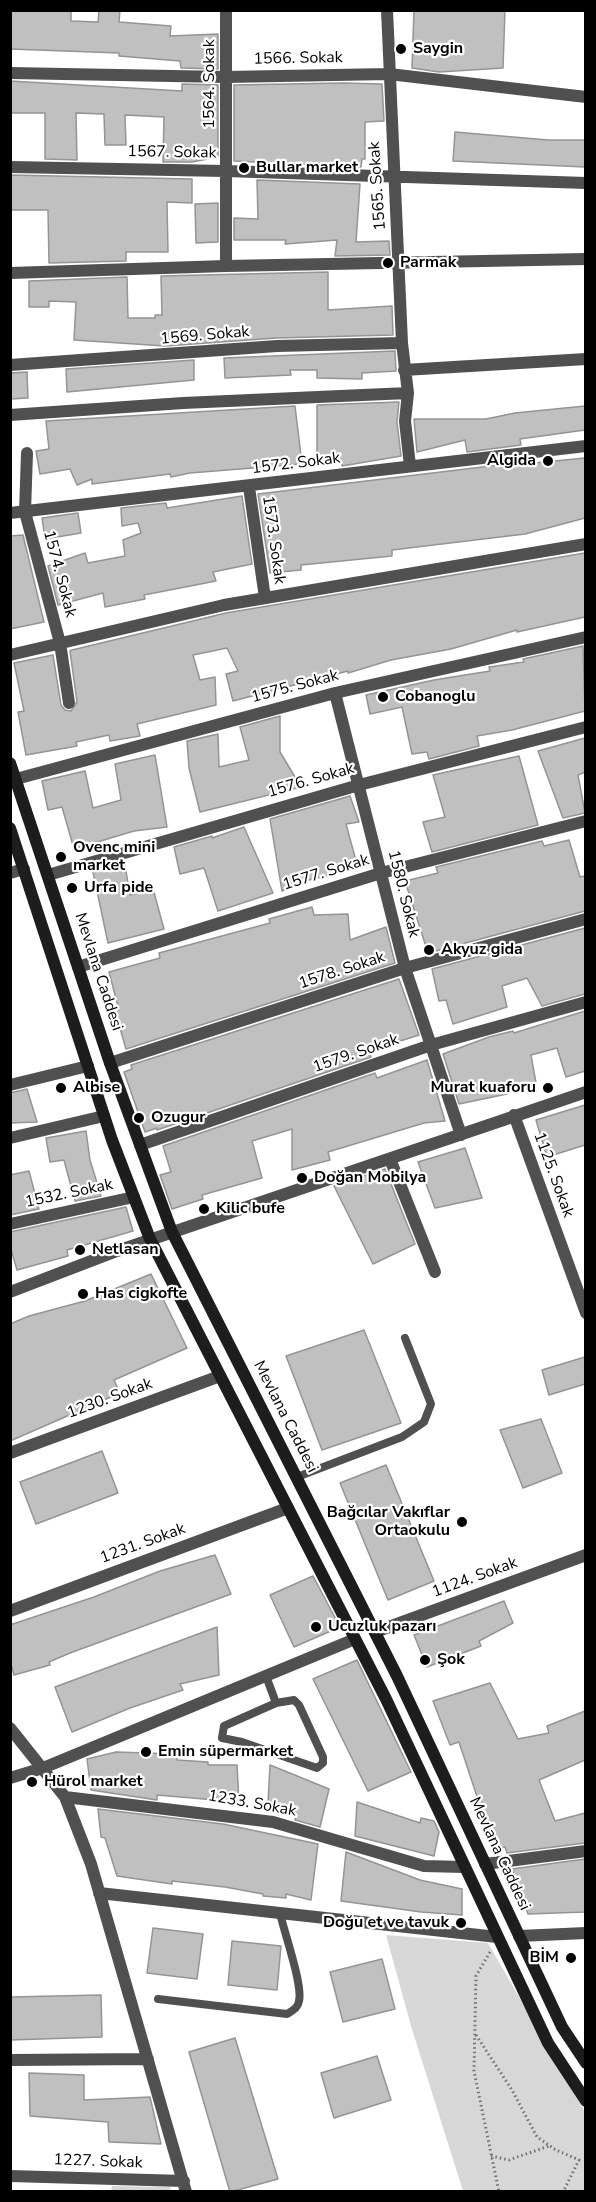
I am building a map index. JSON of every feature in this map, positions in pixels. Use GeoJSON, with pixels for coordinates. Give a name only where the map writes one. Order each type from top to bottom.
{"type":"FeatureCollection","features":[{"type":"Feature","properties":{"kind":"main road","name":"Mevlana Caddesi"},"geometry":{"type":"LineString","coordinates":[[10,763],[110,1063],[172,1232],[375,1632],[562,2027],[585,2063]]}},
{"type":"Feature","properties":{"kind":"main road"},"geometry":{"type":"LineString","coordinates":[[10,828],[104,1116],[150,1239],[355,1639],[548,2043],[585,2101]]}},
{"type":"Feature","properties":{"kind":"street","name":"1564. Sokak"},"geometry":{"type":"LineString","coordinates":[[226,10],[226,266]]}},
{"type":"Feature","properties":{"kind":"street","name":"1565. Sokak"},"geometry":{"type":"LineString","coordinates":[[387,10],[402,344],[408,393],[405,421],[410,466]]}},
{"type":"Feature","properties":{"kind":"street","name":"1566. Sokak"},"geometry":{"type":"LineString","coordinates":[[10,73],[226,78],[389,74],[585,97]]}},
{"type":"Feature","properties":{"kind":"street","name":"1567. Sokak"},"geometry":{"type":"LineString","coordinates":[[10,167],[226,171],[585,183]]}},
{"type":"Feature","properties":{"kind":"street"},"geometry":{"type":"LineString","coordinates":[[10,273],[585,259]]}},
{"type":"Feature","properties":{"kind":"street","name":"1569. Sokak"},"geometry":{"type":"LineString","coordinates":[[10,364],[277,346],[402,344]]}},
{"type":"Feature","properties":{"kind":"street"},"geometry":{"type":"LineString","coordinates":[[404,370],[585,358]]}},
{"type":"Feature","properties":{"kind":"street"},"geometry":{"type":"LineString","coordinates":[[10,416],[183,403],[408,393]]}},
{"type":"Feature","properties":{"kind":"street","name":"1572. Sokak"},"geometry":{"type":"LineString","coordinates":[[10,513],[249,487],[585,446]]}},
{"type":"Feature","properties":{"kind":"street","name":"1574. Sokak"},"geometry":{"type":"LineString","coordinates":[[27,453],[25,512],[60,644],[69,703]]}},
{"type":"Feature","properties":{"kind":"street","name":"1573. Sokak"},"geometry":{"type":"LineString","coordinates":[[249,487],[265,598]]}},
{"type":"Feature","properties":{"kind":"street"},"geometry":{"type":"LineString","coordinates":[[10,655],[265,598],[585,544]]}},
{"type":"Feature","properties":{"kind":"street","name":"1575. Sokak"},"geometry":{"type":"LineString","coordinates":[[16,779],[335,693],[585,637]]}},
{"type":"Feature","properties":{"kind":"street","name":"1580. Sokak"},"geometry":{"type":"LineString","coordinates":[[335,693],[405,968],[460,1135]]}},
{"type":"Feature","properties":{"kind":"street","name":"1576. Sokak"},"geometry":{"type":"LineString","coordinates":[[48,875],[358,785],[585,727]]}},
{"type":"Feature","properties":{"kind":"street","name":"1577. Sokak"},"geometry":{"type":"LineString","coordinates":[[78,967],[381,873],[585,821]]}},
{"type":"Feature","properties":{"kind":"street"},"geometry":{"type":"LineString","coordinates":[[10,873],[24,869]]}},
{"type":"Feature","properties":{"kind":"street","name":"1578. Sokak"},"geometry":{"type":"LineString","coordinates":[[110,1063],[405,968],[585,919]]}},
{"type":"Feature","properties":{"kind":"street","name":"1579. Sokak"},"geometry":{"type":"LineString","coordinates":[[140,1145],[430,1045],[585,1002]]}},
{"type":"Feature","properties":{"kind":"street"},"geometry":{"type":"LineString","coordinates":[[10,1085],[88,1066]]}},
{"type":"Feature","properties":{"kind":"street"},"geometry":{"type":"LineString","coordinates":[[10,1292],[150,1239],[585,1092]]}},
{"type":"Feature","properties":{"kind":"street"},"geometry":{"type":"LineString","coordinates":[[10,1138],[104,1116]]}},
{"type":"Feature","properties":{"kind":"street","name":"1125. Sokak"},"geometry":{"type":"LineString","coordinates":[[514,1116],[585,1313]]}},
{"type":"Feature","properties":{"kind":"street"},"geometry":{"type":"LineString","coordinates":[[390,1159],[435,1272]]}},
{"type":"Feature","properties":{"kind":"street","name":"1532. Sokak"},"geometry":{"type":"LineString","coordinates":[[10,1224],[134,1197]]}},
{"type":"Feature","properties":{"kind":"street","name":"1230. Sokak"},"geometry":{"type":"LineString","coordinates":[[10,1454],[220,1376]]}},
{"type":"Feature","properties":{"kind":"street","name":"1231. Sokak"},"geometry":{"type":"LineString","coordinates":[[10,1611],[288,1509]]}},
{"type":"Feature","properties":{"kind":"street","name":"1124. Sokak"},"geometry":{"type":"LineString","coordinates":[[375,1632],[585,1555]]}},
{"type":"Feature","properties":{"kind":"street"},"geometry":{"type":"LineString","coordinates":[[10,1778],[43,1768],[355,1639]]}},
{"type":"Feature","properties":{"kind":"street"},"geometry":{"type":"LineString","coordinates":[[10,1728],[65,1797],[99,1893],[185,2186]]}},
{"type":"Feature","properties":{"kind":"street","name":"1233. Sokak"},"geometry":{"type":"LineString","coordinates":[[65,1797],[176,1808],[273,1822],[424,1866],[464,1867]]}},
{"type":"Feature","properties":{"kind":"street"},"geometry":{"type":"LineString","coordinates":[[485,1864],[585,1851]]}},
{"type":"Feature","properties":{"kind":"street"},"geometry":{"type":"LineString","coordinates":[[99,1893],[497,1937]]}},
{"type":"Feature","properties":{"kind":"street"},"geometry":{"type":"LineString","coordinates":[[519,1936],[585,1933]]}},
{"type":"Feature","properties":{"kind":"street"},"geometry":{"type":"LineString","coordinates":[[10,2060],[148,2059]]}},
{"type":"Feature","properties":{"kind":"street","name":"1227. Sokak"},"geometry":{"type":"LineString","coordinates":[[10,2176],[185,2186]]}},
{"type":"Feature","properties":{"kind":"lane"},"geometry":{"type":"LineString","coordinates":[[297,1477],[402,1437],[424,1422],[431,1404],[405,1338]]}},
{"type":"Feature","properties":{"kind":"lane"},"geometry":{"type":"LineString","coordinates":[[266,1676],[276,1703]]}},
{"type":"Feature","properties":{"kind":"lane"},"geometry":{"type":"LineString","coordinates":[[294,1700],[299,1705],[323,1757],[323,1763],[317,1768],[242,1742],[222,1738],[224,1726],[276,1703],[294,1700]]}},
{"type":"Feature","properties":{"kind":"lane"},"geometry":{"type":"LineString","coordinates":[[158,1999],[287,2014],[296,2009],[300,2000],[298,1987],[280,1913]]}},
{"type":"Feature","properties":{"kind":"path"},"geometry":{"type":"LineString","coordinates":[[497,1937],[476,1976],[474,2071],[499,2192]]}},
{"type":"Feature","properties":{"kind":"path"},"geometry":{"type":"LineString","coordinates":[[475,2033],[512,2090],[537,2137],[579,2160],[563,2192]]}},
{"type":"Feature","properties":{"kind":"path"},"geometry":{"type":"LineString","coordinates":[[491,2156],[508,2160],[549,2145]]}},
{"type":"Feature","properties":{"kind":"shaded area"},"geometry":{"type":"Polygon","coordinates":[[[386,1935],[488,1943],[585,2112],[585,2191],[463,2191],[411,2026],[386,1935]]]}},
{"type":"Feature","properties":{"kind":"shaded area"},"geometry":{"type":"Polygon","coordinates":[[[112,2186],[170,2187],[171,2191],[111,2191],[112,2186]]]}},
{"type":"Feature","properties":{"kind":"building"},"geometry":{"type":"Polygon","coordinates":[[[10,10],[71,10],[71,21],[98,22],[99,10],[120,10],[119,22],[171,26],[170,36],[218,34],[218,69],[181,68],[180,61],[119,56],[119,53],[10,49],[10,10]]]}},
{"type":"Feature","properties":{"kind":"building"},"geometry":{"type":"Polygon","coordinates":[[[414,10],[505,10],[503,68],[439,72],[412,68],[414,10]]]}},
{"type":"Feature","properties":{"kind":"building"},"geometry":{"type":"Polygon","coordinates":[[[10,81],[182,91],[182,84],[218,85],[218,157],[192,162],[163,162],[164,117],[125,115],[126,145],[105,145],[104,114],[76,113],[77,160],[45,159],[45,113],[10,113],[10,81]]]}},
{"type":"Feature","properties":{"kind":"building"},"geometry":{"type":"Polygon","coordinates":[[[382,84],[384,121],[365,122],[365,159],[362,159],[361,167],[234,161],[234,85],[382,84]]]}},
{"type":"Feature","properties":{"kind":"building"},"geometry":{"type":"Polygon","coordinates":[[[455,132],[548,140],[585,140],[585,167],[453,161],[455,132]]]}},
{"type":"Feature","properties":{"kind":"building"},"geometry":{"type":"Polygon","coordinates":[[[10,175],[192,179],[192,203],[167,202],[168,252],[126,252],[126,261],[49,263],[48,210],[10,210],[10,175]]]}},
{"type":"Feature","properties":{"kind":"building"},"geometry":{"type":"Polygon","coordinates":[[[257,180],[360,184],[356,242],[389,241],[390,255],[335,256],[337,240],[285,244],[286,240],[234,240],[234,218],[258,219],[257,180]]]}},
{"type":"Feature","properties":{"kind":"building"},"geometry":{"type":"Polygon","coordinates":[[[218,203],[218,242],[196,243],[195,204],[218,203]]]}},
{"type":"Feature","properties":{"kind":"building"},"geometry":{"type":"Polygon","coordinates":[[[328,272],[328,310],[392,306],[393,335],[276,338],[165,346],[74,340],[76,302],[49,301],[49,307],[29,307],[29,281],[127,277],[128,318],[155,318],[155,315],[162,315],[161,276],[328,272]]]}},
{"type":"Feature","properties":{"kind":"building"},"geometry":{"type":"Polygon","coordinates":[[[395,351],[396,371],[362,373],[362,379],[317,378],[317,370],[290,370],[291,375],[225,378],[224,358],[395,351]]]}},
{"type":"Feature","properties":{"kind":"building"},"geometry":{"type":"Polygon","coordinates":[[[194,360],[194,380],[67,392],[66,369],[194,360]]]}},
{"type":"Feature","properties":{"kind":"building"},"geometry":{"type":"Polygon","coordinates":[[[27,372],[28,398],[10,399],[10,373],[27,372]]]}},
{"type":"Feature","properties":{"kind":"building"},"geometry":{"type":"Polygon","coordinates":[[[399,402],[397,422],[401,456],[342,466],[342,461],[317,463],[317,405],[399,402]]]}},
{"type":"Feature","properties":{"kind":"building"},"geometry":{"type":"Polygon","coordinates":[[[295,406],[302,464],[190,473],[171,477],[170,474],[92,484],[92,479],[77,485],[70,469],[40,474],[36,451],[49,449],[46,421],[295,406]]]}},
{"type":"Feature","properties":{"kind":"building"},"geometry":{"type":"Polygon","coordinates":[[[585,406],[585,430],[520,439],[521,445],[467,452],[465,440],[417,452],[414,419],[486,419],[515,413],[585,406]]]}},
{"type":"Feature","properties":{"kind":"building"},"geometry":{"type":"Polygon","coordinates":[[[585,458],[585,518],[525,534],[392,550],[392,556],[301,565],[301,570],[270,573],[258,494],[524,462],[524,464],[585,458]]]}},
{"type":"Feature","properties":{"kind":"building"},"geometry":{"type":"Polygon","coordinates":[[[242,496],[252,564],[213,572],[216,581],[144,595],[145,599],[105,607],[103,593],[58,605],[48,566],[85,553],[88,563],[125,556],[123,540],[141,533],[138,523],[122,526],[121,508],[166,503],[167,508],[242,496]]]}},
{"type":"Feature","properties":{"kind":"building"},"geometry":{"type":"Polygon","coordinates":[[[78,513],[81,533],[45,539],[42,518],[78,513]]]}},
{"type":"Feature","properties":{"kind":"building"},"geometry":{"type":"Polygon","coordinates":[[[23,535],[44,622],[10,629],[10,536],[23,535]]]}},
{"type":"Feature","properties":{"kind":"building"},"geometry":{"type":"Polygon","coordinates":[[[585,553],[585,617],[517,632],[517,630],[451,649],[391,660],[233,701],[226,674],[238,671],[227,648],[193,655],[200,680],[215,677],[216,705],[137,724],[140,736],[110,741],[109,735],[76,742],[77,746],[26,755],[18,712],[24,711],[14,663],[53,655],[61,705],[65,710],[71,711],[77,702],[70,651],[72,650],[226,613],[585,553]]]}},
{"type":"Feature","properties":{"kind":"building"},"geometry":{"type":"Polygon","coordinates":[[[583,646],[585,711],[512,730],[477,736],[479,746],[429,759],[427,752],[412,754],[402,707],[370,714],[366,695],[434,680],[490,671],[489,667],[524,662],[523,659],[583,646]]]}},
{"type":"Feature","properties":{"kind":"building"},"geometry":{"type":"Polygon","coordinates":[[[280,716],[280,752],[301,787],[200,812],[189,768],[187,741],[218,734],[219,767],[249,760],[240,727],[280,716]]]}},
{"type":"Feature","properties":{"kind":"building"},"geometry":{"type":"Polygon","coordinates":[[[585,738],[585,772],[578,775],[585,813],[563,818],[538,751],[585,738]]]}},
{"type":"Feature","properties":{"kind":"building"},"geometry":{"type":"Polygon","coordinates":[[[155,755],[167,827],[134,831],[74,849],[62,807],[48,810],[42,781],[85,771],[93,808],[121,800],[115,764],[155,755]]]}},
{"type":"Feature","properties":{"kind":"building"},"geometry":{"type":"Polygon","coordinates":[[[519,756],[538,825],[432,852],[423,822],[445,817],[433,775],[519,756]]]}},
{"type":"Feature","properties":{"kind":"building"},"geometry":{"type":"Polygon","coordinates":[[[350,796],[359,822],[346,824],[358,868],[305,881],[282,891],[270,819],[350,796]]]}},
{"type":"Feature","properties":{"kind":"building"},"geometry":{"type":"Polygon","coordinates":[[[244,827],[273,893],[218,911],[204,868],[180,874],[174,847],[244,827]]]}},
{"type":"Feature","properties":{"kind":"building"},"geometry":{"type":"Polygon","coordinates":[[[569,840],[580,877],[585,876],[585,911],[428,953],[405,881],[438,873],[436,867],[542,841],[544,846],[569,840]]]}},
{"type":"Feature","properties":{"kind":"building"},"geometry":{"type":"Polygon","coordinates":[[[125,865],[130,895],[153,889],[164,929],[108,943],[93,872],[125,865]]]}},
{"type":"Feature","properties":{"kind":"building"},"geometry":{"type":"Polygon","coordinates":[[[312,907],[314,915],[348,914],[350,940],[386,927],[395,963],[126,1049],[115,1011],[119,1010],[109,972],[160,958],[159,953],[270,923],[269,919],[312,907]]]}},
{"type":"Feature","properties":{"kind":"building"},"geometry":{"type":"Polygon","coordinates":[[[585,928],[585,994],[542,1006],[527,978],[502,986],[507,1007],[453,1024],[446,1000],[439,1001],[432,969],[585,928]]]}},
{"type":"Feature","properties":{"kind":"building"},"geometry":{"type":"Polygon","coordinates":[[[399,979],[419,1035],[369,1051],[371,1057],[157,1130],[157,1128],[145,1132],[124,1072],[132,1069],[131,1065],[399,979]]]}},
{"type":"Feature","properties":{"kind":"building"},"geometry":{"type":"Polygon","coordinates":[[[585,1011],[585,1071],[566,1077],[557,1048],[531,1055],[536,1083],[506,1090],[507,1094],[459,1104],[443,1054],[489,1037],[513,1031],[514,1033],[585,1011]]]}},
{"type":"Feature","properties":{"kind":"building"},"geometry":{"type":"Polygon","coordinates":[[[427,1060],[445,1121],[424,1123],[328,1152],[330,1160],[292,1170],[292,1129],[252,1141],[262,1178],[202,1195],[203,1199],[172,1209],[160,1175],[171,1172],[163,1146],[375,1073],[377,1078],[427,1060]]]}},
{"type":"Feature","properties":{"kind":"building"},"geometry":{"type":"Polygon","coordinates":[[[27,1089],[37,1122],[10,1123],[10,1093],[27,1089]]]}},
{"type":"Feature","properties":{"kind":"building"},"geometry":{"type":"Polygon","coordinates":[[[585,1105],[585,1145],[547,1157],[536,1120],[585,1105]]]}},
{"type":"Feature","properties":{"kind":"building"},"geometry":{"type":"Polygon","coordinates":[[[86,1131],[90,1160],[101,1196],[75,1201],[64,1160],[50,1162],[46,1138],[86,1131]]]}},
{"type":"Feature","properties":{"kind":"building"},"geometry":{"type":"Polygon","coordinates":[[[465,1148],[482,1198],[435,1208],[418,1162],[465,1148]]]}},
{"type":"Feature","properties":{"kind":"building"},"geometry":{"type":"Polygon","coordinates":[[[385,1169],[415,1244],[373,1264],[334,1186],[385,1169]]]}},
{"type":"Feature","properties":{"kind":"building"},"geometry":{"type":"Polygon","coordinates":[[[29,1171],[39,1209],[10,1215],[10,1175],[29,1171]]]}},
{"type":"Feature","properties":{"kind":"building"},"geometry":{"type":"Polygon","coordinates":[[[126,1207],[133,1231],[67,1250],[68,1256],[17,1270],[10,1246],[10,1232],[126,1207]]]}},
{"type":"Feature","properties":{"kind":"building"},"geometry":{"type":"Polygon","coordinates":[[[151,1274],[187,1348],[114,1380],[120,1393],[10,1441],[10,1324],[29,1316],[85,1301],[151,1274]]]}},
{"type":"Feature","properties":{"kind":"building"},"geometry":{"type":"Polygon","coordinates":[[[364,1330],[401,1423],[322,1450],[286,1356],[364,1330]]]}},
{"type":"Feature","properties":{"kind":"building"},"geometry":{"type":"Polygon","coordinates":[[[585,1357],[585,1384],[549,1395],[542,1370],[585,1357]]]}},
{"type":"Feature","properties":{"kind":"building"},"geometry":{"type":"Polygon","coordinates":[[[541,1419],[562,1473],[523,1488],[500,1430],[541,1419]]]}},
{"type":"Feature","properties":{"kind":"building"},"geometry":{"type":"Polygon","coordinates":[[[102,1451],[118,1493],[36,1524],[20,1482],[102,1451]]]}},
{"type":"Feature","properties":{"kind":"building"},"geometry":{"type":"Polygon","coordinates":[[[386,1465],[434,1581],[388,1600],[340,1483],[386,1465]]]}},
{"type":"Feature","properties":{"kind":"building"},"geometry":{"type":"Polygon","coordinates":[[[215,1555],[231,1594],[70,1653],[49,1662],[50,1665],[14,1675],[10,1660],[10,1625],[94,1597],[160,1571],[215,1555]]]}},
{"type":"Feature","properties":{"kind":"building"},"geometry":{"type":"Polygon","coordinates":[[[313,1576],[340,1627],[294,1647],[270,1595],[313,1576]]]}},
{"type":"Feature","properties":{"kind":"building"},"geometry":{"type":"Polygon","coordinates":[[[504,1601],[513,1623],[479,1641],[481,1646],[427,1667],[414,1635],[504,1601]]]}},
{"type":"Feature","properties":{"kind":"building"},"geometry":{"type":"Polygon","coordinates":[[[217,1627],[219,1675],[180,1684],[183,1690],[130,1708],[72,1732],[55,1687],[217,1627]]]}},
{"type":"Feature","properties":{"kind":"building"},"geometry":{"type":"Polygon","coordinates":[[[357,1660],[411,1772],[368,1791],[313,1679],[357,1660]]]}},
{"type":"Feature","properties":{"kind":"building"},"geometry":{"type":"Polygon","coordinates":[[[490,1683],[518,1739],[549,1733],[547,1726],[585,1711],[585,1760],[539,1780],[555,1821],[585,1813],[585,1843],[507,1853],[505,1847],[494,1848],[459,1742],[450,1745],[433,1701],[490,1683]]]}},
{"type":"Feature","properties":{"kind":"building"},"geometry":{"type":"Polygon","coordinates":[[[116,1752],[177,1754],[177,1760],[208,1762],[208,1765],[237,1765],[239,1802],[157,1795],[157,1800],[91,1790],[87,1759],[116,1752]]]}},
{"type":"Feature","properties":{"kind":"building"},"geometry":{"type":"Polygon","coordinates":[[[270,1765],[329,1789],[320,1827],[295,1820],[295,1811],[268,1803],[270,1765]]]}},
{"type":"Feature","properties":{"kind":"building"},"geometry":{"type":"Polygon","coordinates":[[[357,1802],[420,1823],[421,1818],[434,1821],[439,1832],[434,1856],[355,1836],[357,1802]]]}},
{"type":"Feature","properties":{"kind":"building"},"geometry":{"type":"Polygon","coordinates":[[[98,1809],[223,1824],[318,1844],[311,1900],[286,1894],[286,1898],[263,1896],[263,1894],[225,1887],[172,1881],[172,1884],[117,1876],[105,1838],[101,1837],[98,1809]]]}},
{"type":"Feature","properties":{"kind":"building"},"geometry":{"type":"Polygon","coordinates":[[[346,1852],[420,1880],[462,1889],[462,1915],[341,1901],[346,1852]]]}},
{"type":"Feature","properties":{"kind":"building"},"geometry":{"type":"Polygon","coordinates":[[[585,1859],[585,1912],[528,1914],[512,1869],[585,1859]]]}},
{"type":"Feature","properties":{"kind":"building"},"geometry":{"type":"Polygon","coordinates":[[[153,1928],[203,1934],[197,1979],[147,1973],[153,1928]]]}},
{"type":"Feature","properties":{"kind":"building"},"geometry":{"type":"Polygon","coordinates":[[[232,1941],[281,1946],[277,1990],[228,1985],[232,1941]]]}},
{"type":"Feature","properties":{"kind":"building"},"geometry":{"type":"Polygon","coordinates":[[[382,1959],[395,2009],[343,2022],[330,1972],[382,1959]]]}},
{"type":"Feature","properties":{"kind":"building"},"geometry":{"type":"Polygon","coordinates":[[[101,1995],[102,2037],[10,2040],[10,1997],[101,1995]]]}},
{"type":"Feature","properties":{"kind":"building"},"geometry":{"type":"Polygon","coordinates":[[[235,2038],[278,2179],[230,2192],[189,2052],[235,2038]]]}},
{"type":"Feature","properties":{"kind":"building"},"geometry":{"type":"Polygon","coordinates":[[[377,2056],[391,2100],[334,2118],[321,2073],[377,2056]]]}},
{"type":"Feature","properties":{"kind":"building"},"geometry":{"type":"Polygon","coordinates":[[[29,2073],[84,2075],[84,2100],[150,2097],[161,2144],[109,2142],[108,2122],[30,2116],[29,2073]]]}},
{"type":"Feature","properties":{"kind":"place","name":"Saygin"},"geometry":{"type":"Point","coordinates":[401,49]}},
{"type":"Feature","properties":{"kind":"place","name":"Bullar market"},"geometry":{"type":"Point","coordinates":[244,168]}},
{"type":"Feature","properties":{"kind":"place","name":"Parmak"},"geometry":{"type":"Point","coordinates":[388,263]}},
{"type":"Feature","properties":{"kind":"place","name":"Algida"},"geometry":{"type":"Point","coordinates":[548,461]}},
{"type":"Feature","properties":{"kind":"place","name":"Cobanoglu"},"geometry":{"type":"Point","coordinates":[383,697]}},
{"type":"Feature","properties":{"kind":"place","name":"Ovenc mini market"},"geometry":{"type":"Point","coordinates":[61,857]}},
{"type":"Feature","properties":{"kind":"place","name":"Urfa pide"},"geometry":{"type":"Point","coordinates":[72,888]}},
{"type":"Feature","properties":{"kind":"place","name":"Akyuz gida"},"geometry":{"type":"Point","coordinates":[429,950]}},
{"type":"Feature","properties":{"kind":"place","name":"Albise"},"geometry":{"type":"Point","coordinates":[61,1088]}},
{"type":"Feature","properties":{"kind":"place","name":"Murat kuaforu"},"geometry":{"type":"Point","coordinates":[548,1088]}},
{"type":"Feature","properties":{"kind":"place","name":"Ozugur"},"geometry":{"type":"Point","coordinates":[139,1118]}},
{"type":"Feature","properties":{"kind":"place","name":"Doğan Mobilya"},"geometry":{"type":"Point","coordinates":[302,1178]}},
{"type":"Feature","properties":{"kind":"place","name":"Kilic bufe"},"geometry":{"type":"Point","coordinates":[204,1209]}},
{"type":"Feature","properties":{"kind":"place","name":"Netlasan"},"geometry":{"type":"Point","coordinates":[80,1250]}},
{"type":"Feature","properties":{"kind":"place","name":"Has cigkofte"},"geometry":{"type":"Point","coordinates":[83,1294]}},
{"type":"Feature","properties":{"kind":"place","name":"Bağcılar Vakıflar Ortaokulu"},"geometry":{"type":"Point","coordinates":[462,1522]}},
{"type":"Feature","properties":{"kind":"place","name":"Ucuzluk pazarı"},"geometry":{"type":"Point","coordinates":[316,1627]}},
{"type":"Feature","properties":{"kind":"place","name":"Şok"},"geometry":{"type":"Point","coordinates":[425,1660]}},
{"type":"Feature","properties":{"kind":"place","name":"Emin süpermarket"},"geometry":{"type":"Point","coordinates":[146,1752]}},
{"type":"Feature","properties":{"kind":"place","name":"Hürol market"},"geometry":{"type":"Point","coordinates":[32,1782]}},
{"type":"Feature","properties":{"kind":"place","name":"Doğu et ve tavuk"},"geometry":{"type":"Point","coordinates":[461,1923]}},
{"type":"Feature","properties":{"kind":"place","name":"BİM"},"geometry":{"type":"Point","coordinates":[571,1958]}}]}
